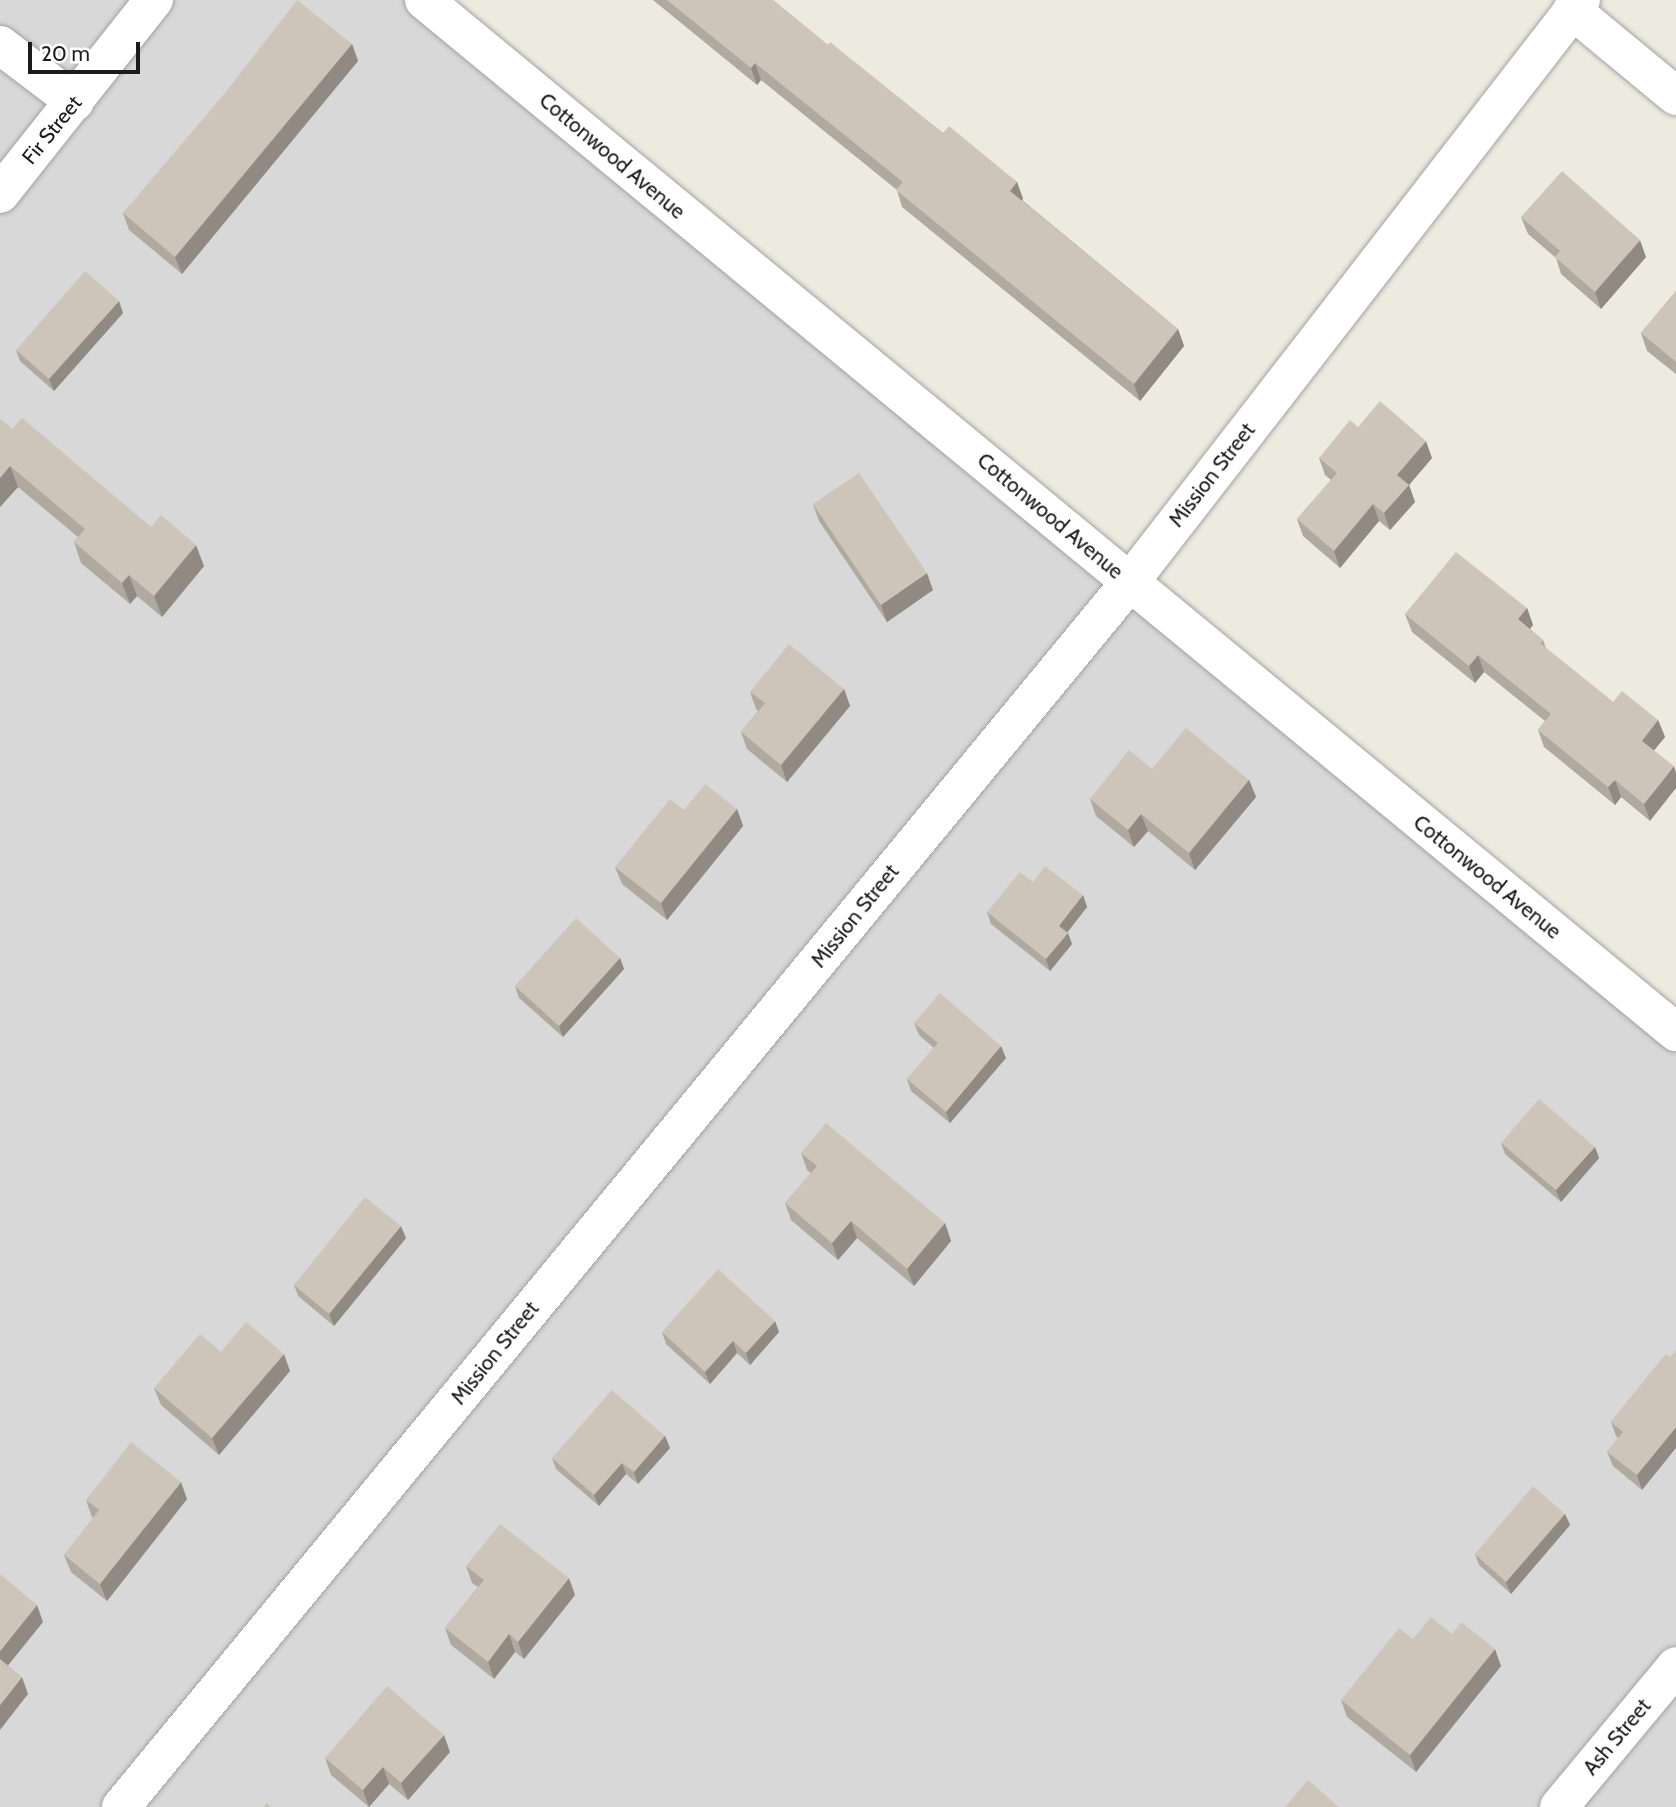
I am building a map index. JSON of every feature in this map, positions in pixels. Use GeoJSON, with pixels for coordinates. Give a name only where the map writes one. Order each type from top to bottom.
{"type":"FeatureCollection","features":[{"type":"Feature","properties":{"kind":"street","name":"Fir Street"},"geometry":{"type":"LineString","coordinates":[[0,194],[154,0]]}},
{"type":"Feature","properties":{"kind":"street","name":"Cottonwood Avenue"},"geometry":{"type":"LineString","coordinates":[[424,0],[1676,1032]]}},
{"type":"Feature","properties":{"kind":"street"},"geometry":{"type":"LineString","coordinates":[[1577,5],[1676,96]]}},
{"type":"Feature","properties":{"kind":"street","name":"Mission Street"},"geometry":{"type":"LineString","coordinates":[[121,1807],[1130,582],[1577,5]]}},
{"type":"Feature","properties":{"kind":"street"},"geometry":{"type":"LineString","coordinates":[[0,45],[75,102]]}},
{"type":"Feature","properties":{"kind":"street","name":"Ash Street"},"geometry":{"type":"LineString","coordinates":[[1559,1807],[1676,1666]]}},
{"type":"Feature","properties":{"kind":"shaded area"},"geometry":{"type":"Polygon","coordinates":[[[0,0],[423,0],[1676,1033],[1676,1807],[0,1807],[0,0]]]}},
{"type":"Feature","properties":{"kind":"building"},"geometry":{"type":"Polygon","coordinates":[[[297,0],[352,44],[175,257],[123,213],[225,93],[297,0]]]}},
{"type":"Feature","properties":{"kind":"building"},"geometry":{"type":"Polygon","coordinates":[[[667,0],[773,0],[943,133],[949,126],[1017,182],[1010,191],[1178,329],[1134,384],[896,190],[903,182],[755,63],[751,68],[667,0]]]}},
{"type":"Feature","properties":{"kind":"building"},"geometry":{"type":"Polygon","coordinates":[[[1562,171],[1640,240],[1595,292],[1555,257],[1560,251],[1521,217],[1562,171]]]}},
{"type":"Feature","properties":{"kind":"building"},"geometry":{"type":"Polygon","coordinates":[[[85,271],[119,301],[49,379],[16,350],[85,271]]]}},
{"type":"Feature","properties":{"kind":"building"},"geometry":{"type":"Polygon","coordinates":[[[1676,291],[1676,362],[1641,333],[1676,291]]]}},
{"type":"Feature","properties":{"kind":"building"},"geometry":{"type":"Polygon","coordinates":[[[1380,401],[1426,441],[1397,475],[1409,485],[1384,513],[1373,504],[1334,551],[1297,519],[1337,473],[1319,458],[1350,420],[1358,427],[1380,401]]]}},
{"type":"Feature","properties":{"kind":"building"},"geometry":{"type":"Polygon","coordinates":[[[22,418],[151,527],[161,515],[196,545],[154,596],[129,575],[122,583],[74,542],[85,529],[10,466],[0,478],[0,419],[12,429],[22,418]]]}},
{"type":"Feature","properties":{"kind":"building"},"geometry":{"type":"Polygon","coordinates":[[[859,473],[927,573],[881,605],[813,504],[859,473]]]}},
{"type":"Feature","properties":{"kind":"building"},"geometry":{"type":"Polygon","coordinates":[[[1456,552],[1527,608],[1518,619],[1543,640],[1540,643],[1613,702],[1622,691],[1658,720],[1642,741],[1674,766],[1644,804],[1615,780],[1608,787],[1538,730],[1551,714],[1478,655],[1469,666],[1405,614],[1456,552]]]}},
{"type":"Feature","properties":{"kind":"building"},"geometry":{"type":"Polygon","coordinates":[[[789,644],[844,689],[781,765],[741,732],[765,703],[750,692],[789,644]]]}},
{"type":"Feature","properties":{"kind":"building"},"geometry":{"type":"Polygon","coordinates":[[[1186,728],[1249,780],[1189,853],[1141,814],[1128,830],[1090,799],[1129,750],[1152,769],[1186,728]]]}},
{"type":"Feature","properties":{"kind":"building"},"geometry":{"type":"Polygon","coordinates":[[[705,784],[737,809],[661,903],[615,867],[670,799],[684,810],[705,784]]]}},
{"type":"Feature","properties":{"kind":"building"},"geometry":{"type":"Polygon","coordinates":[[[1045,866],[1083,895],[1059,926],[1068,933],[1046,959],[987,912],[1020,872],[1033,882],[1045,866]]]}},
{"type":"Feature","properties":{"kind":"building"},"geometry":{"type":"Polygon","coordinates":[[[576,918],[620,958],[559,1026],[515,986],[576,918]]]}},
{"type":"Feature","properties":{"kind":"building"},"geometry":{"type":"Polygon","coordinates":[[[940,993],[1001,1046],[946,1112],[907,1079],[938,1043],[914,1023],[940,993]]]}},
{"type":"Feature","properties":{"kind":"building"},"geometry":{"type":"Polygon","coordinates":[[[1539,1099],[1595,1147],[1556,1190],[1501,1143],[1539,1099]]]}},
{"type":"Feature","properties":{"kind":"building"},"geometry":{"type":"Polygon","coordinates":[[[826,1123],[945,1223],[907,1269],[851,1221],[832,1243],[785,1203],[817,1166],[801,1153],[826,1123]]]}},
{"type":"Feature","properties":{"kind":"building"},"geometry":{"type":"Polygon","coordinates":[[[365,1197],[401,1226],[329,1314],[294,1285],[365,1197]]]}},
{"type":"Feature","properties":{"kind":"building"},"geometry":{"type":"Polygon","coordinates":[[[718,1269],[775,1321],[746,1353],[733,1341],[705,1372],[662,1332],[718,1269]]]}},
{"type":"Feature","properties":{"kind":"building"},"geometry":{"type":"Polygon","coordinates":[[[246,1322],[284,1354],[212,1438],[154,1388],[200,1334],[221,1352],[246,1322]]]}},
{"type":"Feature","properties":{"kind":"building"},"geometry":{"type":"Polygon","coordinates":[[[1676,1350],[1676,1427],[1637,1475],[1607,1452],[1623,1432],[1611,1422],[1666,1354],[1670,1357],[1676,1350]]]}},
{"type":"Feature","properties":{"kind":"building"},"geometry":{"type":"Polygon","coordinates":[[[612,1390],[665,1436],[634,1472],[622,1463],[594,1495],[552,1458],[612,1390]]]}},
{"type":"Feature","properties":{"kind":"building"},"geometry":{"type":"Polygon","coordinates":[[[131,1442],[181,1482],[100,1584],[64,1555],[99,1510],[86,1500],[131,1442]]]}},
{"type":"Feature","properties":{"kind":"building"},"geometry":{"type":"Polygon","coordinates":[[[1533,1486],[1565,1514],[1506,1582],[1475,1554],[1533,1486]]]}},
{"type":"Feature","properties":{"kind":"building"},"geometry":{"type":"Polygon","coordinates":[[[500,1524],[569,1578],[518,1642],[509,1634],[488,1662],[445,1628],[484,1580],[466,1566],[500,1524]]]}},
{"type":"Feature","properties":{"kind":"building"},"geometry":{"type":"Polygon","coordinates":[[[0,1574],[37,1605],[0,1651],[0,1574]]]}},
{"type":"Feature","properties":{"kind":"building"},"geometry":{"type":"Polygon","coordinates":[[[1431,1617],[1452,1634],[1461,1622],[1495,1649],[1410,1755],[1341,1700],[1399,1628],[1413,1639],[1431,1617]]]}},
{"type":"Feature","properties":{"kind":"building"},"geometry":{"type":"Polygon","coordinates":[[[0,1659],[22,1677],[0,1705],[0,1659]]]}},
{"type":"Feature","properties":{"kind":"building"},"geometry":{"type":"Polygon","coordinates":[[[387,1686],[444,1735],[401,1783],[383,1767],[363,1790],[325,1758],[387,1686]]]}},
{"type":"Feature","properties":{"kind":"building"},"geometry":{"type":"Polygon","coordinates":[[[1308,1780],[1339,1807],[1285,1807],[1308,1780]]]}}]}
